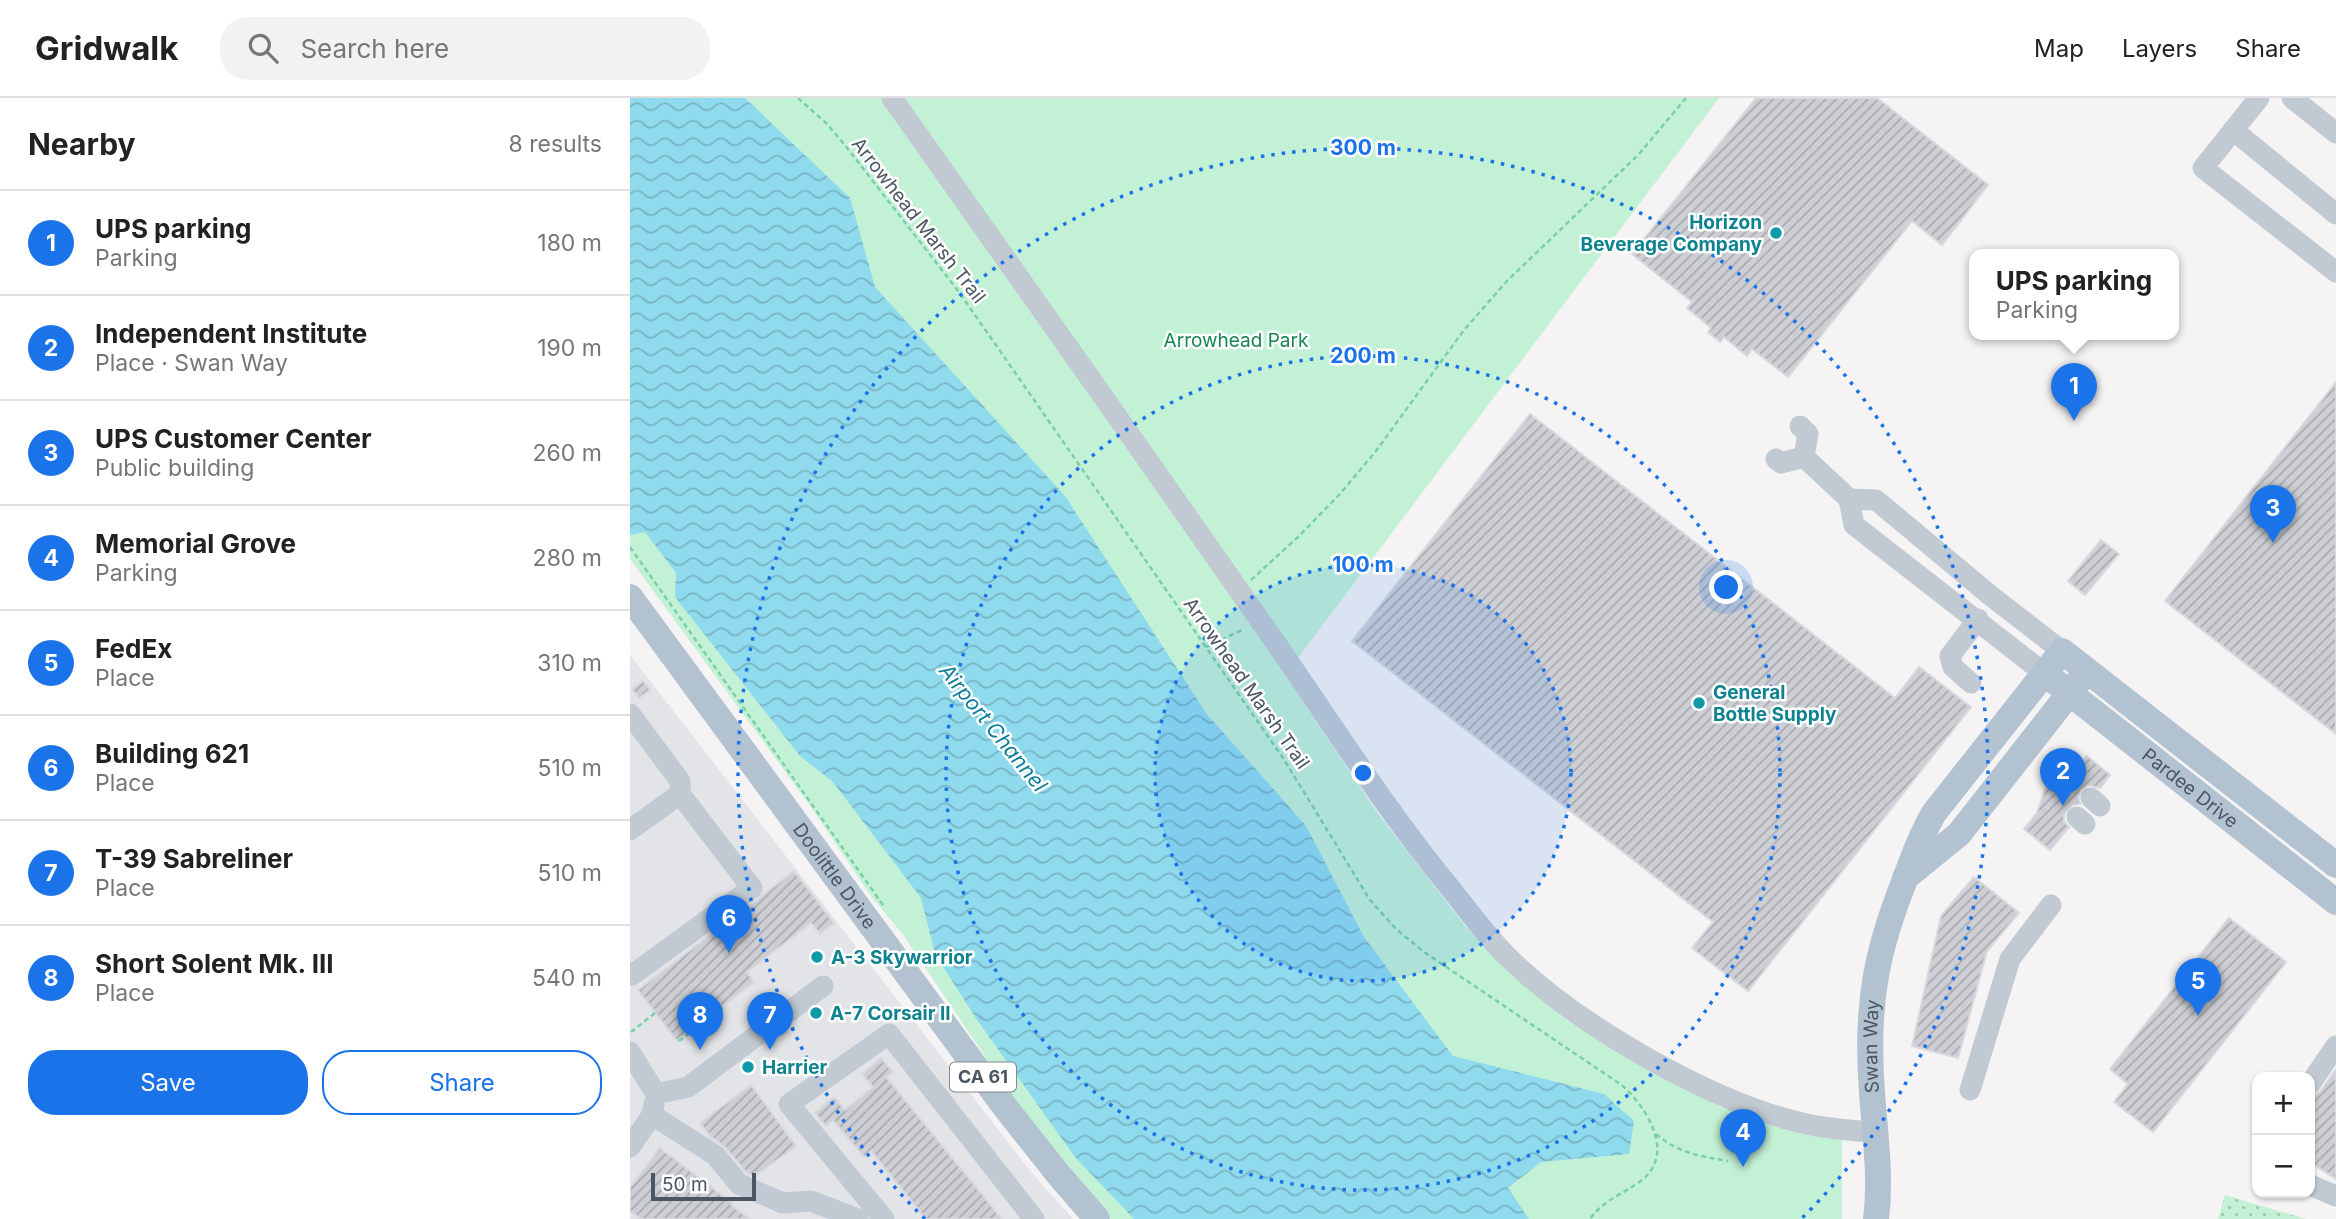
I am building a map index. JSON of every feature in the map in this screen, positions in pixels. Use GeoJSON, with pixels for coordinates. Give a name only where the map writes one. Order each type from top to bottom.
{"type":"FeatureCollection","features":[{"type":"Feature","properties":{"kind":"main road","name":"Doolittle Drive"},"geometry":{"type":"LineString","coordinates":[[630,597],[1005,1107],[1097,1219]]}},
{"type":"Feature","properties":{"kind":"main road","name":"Pardee Drive"},"geometry":{"type":"LineString","coordinates":[[2062,651],[2336,864]]}},
{"type":"Feature","properties":{"kind":"main road","name":"Swan Way"},"geometry":{"type":"LineString","coordinates":[[1876,1219],[1878,1169],[1869,1027],[1878,955],[1890,916],[1919,837],[1934,813],[2062,651]]}},
{"type":"Feature","properties":{"kind":"main road"},"geometry":{"type":"LineString","coordinates":[[1905,878],[1959,834],[2086,671]]}},
{"type":"Feature","properties":{"kind":"main road","name":"Pardee Drive"},"geometry":{"type":"LineString","coordinates":[[2044,673],[2336,902]]}},
{"type":"Feature","properties":{"kind":"lane"},"geometry":{"type":"LineString","coordinates":[[892,98],[1260,621],[1382,800],[1427,860],[1511,961],[1550,994],[1644,1055],[1733,1100],[1813,1125],[1875,1132]]}},
{"type":"Feature","properties":{"kind":"lane"},"geometry":{"type":"LineString","coordinates":[[2259,98],[2203,168],[2336,272]]}},
{"type":"Feature","properties":{"kind":"lane"},"geometry":{"type":"LineString","coordinates":[[2292,98],[2336,133]]}},
{"type":"Feature","properties":{"kind":"lane"},"geometry":{"type":"LineString","coordinates":[[2233,130],[2336,214]]}},
{"type":"Feature","properties":{"kind":"lane"},"geometry":{"type":"LineString","coordinates":[[1800,426],[1808,434],[1804,457]]}},
{"type":"Feature","properties":{"kind":"lane"},"geometry":{"type":"LineString","coordinates":[[1776,460],[1782,463],[1804,457]]}},
{"type":"Feature","properties":{"kind":"lane"},"geometry":{"type":"LineString","coordinates":[[1804,457],[1849,499],[1854,525],[2044,673]]}},
{"type":"Feature","properties":{"kind":"lane"},"geometry":{"type":"LineString","coordinates":[[1849,499],[1876,500],[2062,651]]}},
{"type":"Feature","properties":{"kind":"lane"},"geometry":{"type":"LineString","coordinates":[[1971,683],[1952,667],[1950,656],[1978,620]]}},
{"type":"Feature","properties":{"kind":"lane"},"geometry":{"type":"LineString","coordinates":[[630,714],[680,781],[680,794],[752,888],[632,975],[630,973]]}},
{"type":"Feature","properties":{"kind":"lane"},"geometry":{"type":"LineString","coordinates":[[630,830],[680,794]]}},
{"type":"Feature","properties":{"kind":"lane"},"geometry":{"type":"LineString","coordinates":[[1970,1090],[2010,959],[2050,905]]}},
{"type":"Feature","properties":{"kind":"lane"},"geometry":{"type":"LineString","coordinates":[[656,1094],[688,1087],[823,986]]}},
{"type":"Feature","properties":{"kind":"lane"},"geometry":{"type":"LineString","coordinates":[[884,1219],[789,1104],[889,1034],[1034,1219]]}},
{"type":"Feature","properties":{"kind":"lane"},"geometry":{"type":"LineString","coordinates":[[630,1147],[652,1115],[656,1094],[631,1042]]}},
{"type":"Feature","properties":{"kind":"lane"},"geometry":{"type":"LineString","coordinates":[[2315,1077],[2336,1046]]}},
{"type":"Feature","properties":{"kind":"lane"},"geometry":{"type":"LineString","coordinates":[[652,1115],[715,1155],[739,1184],[783,1203],[811,1201],[858,1219]]}},
{"type":"Feature","properties":{"kind":"lane"},"geometry":{"type":"LineString","coordinates":[[2315,1187],[2336,1196]]}},
{"type":"Feature","properties":{"kind":"path","name":"Arrowhead Marsh Trail"},"geometry":{"type":"LineString","coordinates":[[798,98],[826,123],[844,144],[959,292],[1283,758],[1370,900],[1396,929],[1435,960],[1623,1086],[1636,1098],[1649,1117],[1656,1134]]}},
{"type":"Feature","properties":{"kind":"path"},"geometry":{"type":"LineString","coordinates":[[1239,591],[1340,494],[1383,442],[1464,330],[1507,281],[1631,163],[1686,98]]}},
{"type":"Feature","properties":{"kind":"path"},"geometry":{"type":"LineString","coordinates":[[630,548],[885,907]]}},
{"type":"Feature","properties":{"kind":"path"},"geometry":{"type":"LineString","coordinates":[[1206,647],[1260,621]]}},
{"type":"Feature","properties":{"kind":"path"},"geometry":{"type":"LineString","coordinates":[[679,1041],[722,1009],[721,1007]]}},
{"type":"Feature","properties":{"kind":"path"},"geometry":{"type":"LineString","coordinates":[[631,1042],[655,1013]]}},
{"type":"Feature","properties":{"kind":"path"},"geometry":{"type":"LineString","coordinates":[[1656,1134],[1671,1147],[1697,1156],[1728,1161]]}},
{"type":"Feature","properties":{"kind":"path"},"geometry":{"type":"LineString","coordinates":[[1590,1219],[1610,1198],[1644,1178],[1654,1160],[1656,1134]]}},
{"type":"Feature","properties":{"kind":"shaded area"},"geometry":{"type":"Polygon","coordinates":[[[630,655],[1031,1172],[1073,1219],[630,1219],[630,655]]]}},
{"type":"Feature","properties":{"kind":"green space","name":"Arrowhead Park"},"geometry":{"type":"Polygon","coordinates":[[[630,98],[1719,98],[1285,675],[1378,814],[1465,926],[1508,972],[1567,1020],[1643,1066],[1721,1107],[1787,1128],[1842,1138],[1842,1219],[1111,1219],[1084,1194],[1007,1089],[904,936],[871,896],[811,807],[630,559],[630,98]]]}},
{"type":"Feature","properties":{"kind":"green space"},"geometry":{"type":"Polygon","coordinates":[[[2225,1195],[2306,1219],[2218,1219],[2225,1195]]]}},
{"type":"Feature","properties":{"kind":"water","name":"Airport Channel"},"geometry":{"type":"Polygon","coordinates":[[[630,98],[745,98],[850,198],[875,287],[1065,496],[1206,713],[1306,826],[1364,937],[1453,1056],[1604,1094],[1634,1121],[1629,1154],[1541,1162],[1508,1188],[1529,1219],[1134,1219],[1075,1157],[977,1020],[935,954],[921,898],[833,782],[800,756],[675,597],[676,573],[645,532],[630,535],[630,98]]]}},
{"type":"Feature","properties":{"kind":"building","name":"Horizon Beverage Company"},"geometry":{"type":"Polygon","coordinates":[[[1756,98],[1877,98],[1988,185],[1942,245],[1912,221],[1788,377],[1752,349],[1747,356],[1724,337],[1720,342],[1708,332],[1711,328],[1687,308],[1692,302],[1632,254],[1756,98]]]}},
{"type":"Feature","properties":{"kind":"building"},"geometry":{"type":"Polygon","coordinates":[[[2336,382],[2336,734],[2165,601],[2336,382]]]}},
{"type":"Feature","properties":{"kind":"building","name":"General Bottle Supply"},"geometry":{"type":"Polygon","coordinates":[[[1530,414],[1895,698],[1919,667],[1971,707],[1748,991],[1692,948],[1713,922],[1352,641],[1530,414]]]}},
{"type":"Feature","properties":{"kind":"building"},"geometry":{"type":"Polygon","coordinates":[[[2101,540],[2119,554],[2085,595],[2068,581],[2101,540]]]}},
{"type":"Feature","properties":{"kind":"building"},"geometry":{"type":"Polygon","coordinates":[[[643,681],[650,690],[639,698],[632,689],[643,681]]]}},
{"type":"Feature","properties":{"kind":"building"},"geometry":{"type":"Polygon","coordinates":[[[2087,756],[2110,775],[2100,788],[2088,785],[2081,790],[2078,796],[2080,804],[2072,805],[2064,814],[2064,821],[2069,827],[2050,850],[2024,829],[2037,813],[2046,786],[2076,769],[2087,756]]]}},
{"type":"Feature","properties":{"kind":"building"},"geometry":{"type":"Polygon","coordinates":[[[794,871],[834,923],[820,934],[811,923],[747,972],[754,982],[677,1041],[638,990],[794,871]]]}},
{"type":"Feature","properties":{"kind":"building"},"geometry":{"type":"Polygon","coordinates":[[[1974,877],[2019,913],[1987,951],[1958,1058],[1912,1046],[1941,916],[1974,877]]]}},
{"type":"Feature","properties":{"kind":"building"},"geometry":{"type":"Polygon","coordinates":[[[2229,918],[2286,962],[2153,1132],[2114,1102],[2128,1084],[2110,1069],[2229,918]]]}},
{"type":"Feature","properties":{"kind":"building"},"geometry":{"type":"Polygon","coordinates":[[[881,1058],[893,1072],[886,1077],[1002,1219],[926,1219],[871,1151],[864,1157],[833,1120],[826,1126],[815,1113],[834,1097],[845,1110],[873,1087],[862,1074],[881,1058]]]}},
{"type":"Feature","properties":{"kind":"building"},"geometry":{"type":"Polygon","coordinates":[[[2336,1069],[2336,1179],[2315,1165],[2315,1096],[2336,1069]]]}},
{"type":"Feature","properties":{"kind":"building"},"geometry":{"type":"Polygon","coordinates":[[[751,1085],[796,1146],[755,1176],[747,1173],[700,1123],[751,1085]]]}},
{"type":"Feature","properties":{"kind":"building"},"geometry":{"type":"Polygon","coordinates":[[[660,1148],[750,1219],[641,1219],[630,1211],[630,1188],[660,1148]]]}},
{"type":"Feature","properties":{"kind":"place","name":"Horizon Beverage Company"},"geometry":{"type":"Point","coordinates":[1776,233]}},
{"type":"Feature","properties":{"kind":"place","name":"UPS parking"},"geometry":{"type":"Point","coordinates":[2074,421]}},
{"type":"Feature","properties":{"kind":"place","name":"UPS Customer Center"},"geometry":{"type":"Point","coordinates":[2273,543]}},
{"type":"Feature","properties":{"kind":"place","name":"General Bottle Supply"},"geometry":{"type":"Point","coordinates":[1699,703]}},
{"type":"Feature","properties":{"kind":"place","name":"Independent Institute"},"geometry":{"type":"Point","coordinates":[2063,806]}},
{"type":"Feature","properties":{"kind":"place","name":"Building 621"},"geometry":{"type":"Point","coordinates":[729,953]}},
{"type":"Feature","properties":{"kind":"place","name":"A-3 Skywarrior"},"geometry":{"type":"Point","coordinates":[817,957]}},
{"type":"Feature","properties":{"kind":"place","name":"A-7 Corsair II"},"geometry":{"type":"Point","coordinates":[816,1013]}},
{"type":"Feature","properties":{"kind":"place","name":"FedEx"},"geometry":{"type":"Point","coordinates":[2198,1016]}},
{"type":"Feature","properties":{"kind":"place","name":"Short Solent Mk. III"},"geometry":{"type":"Point","coordinates":[700,1050]}},
{"type":"Feature","properties":{"kind":"place","name":"T-39 Sabreliner"},"geometry":{"type":"Point","coordinates":[770,1050]}},
{"type":"Feature","properties":{"kind":"place","name":"Harrier"},"geometry":{"type":"Point","coordinates":[748,1067]}},
{"type":"Feature","properties":{"kind":"place","name":"Memorial Grove"},"geometry":{"type":"Point","coordinates":[1743,1167]}}]}
